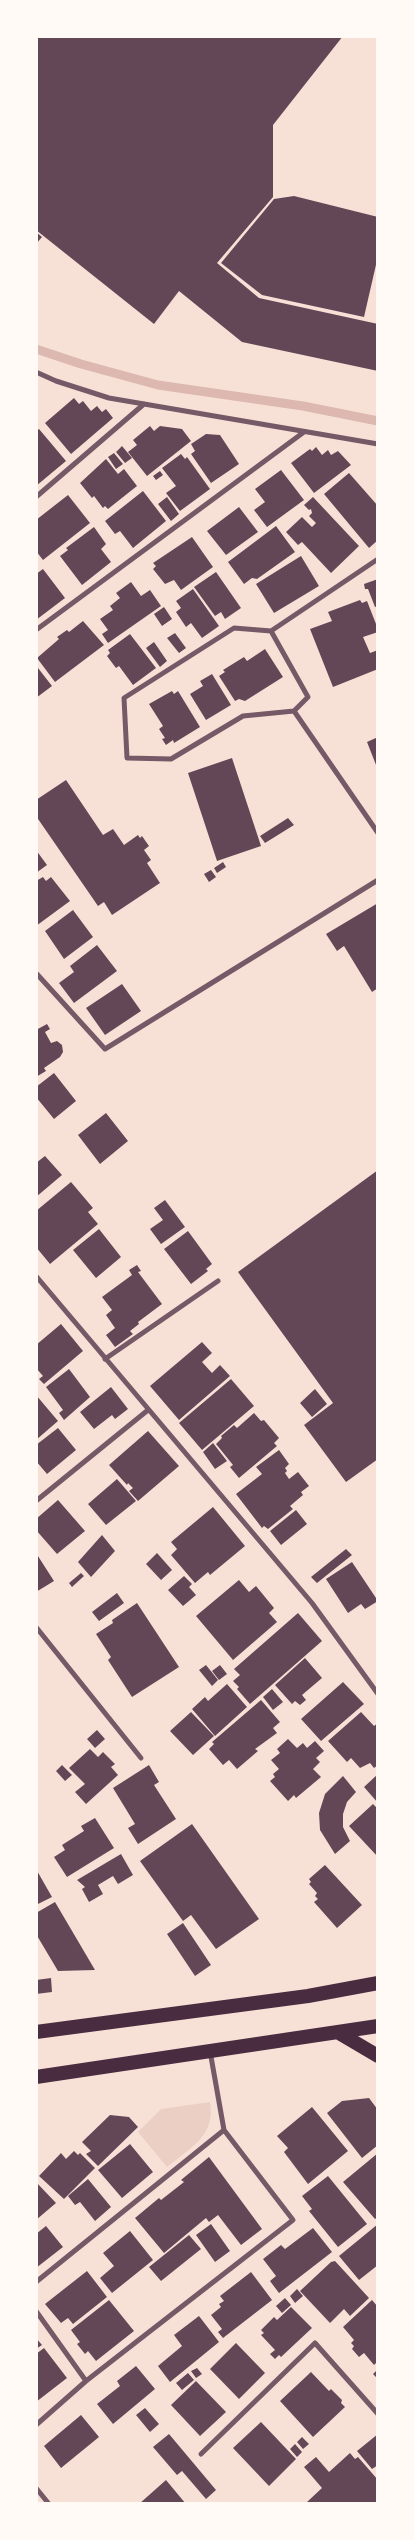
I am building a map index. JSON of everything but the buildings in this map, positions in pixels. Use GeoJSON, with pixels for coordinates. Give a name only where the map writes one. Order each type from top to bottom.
{"type":"FeatureCollection","features":[{"type":"Feature","properties":{"kind":"highway"},"geometry":{"type":"LineString","coordinates":[[36,2032],[308,1996],[378,1983]]}},
{"type":"Feature","properties":{"kind":"highway"},"geometry":{"type":"LineString","coordinates":[[36,2077],[378,2026]]}},
{"type":"Feature","properties":{"kind":"highway"},"geometry":{"type":"LineString","coordinates":[[340,2033],[378,2056]]}},
{"type":"Feature","properties":{"kind":"street"},"geometry":{"type":"LineString","coordinates":[[36,372],[56,381],[109,398],[378,444]]}},
{"type":"Feature","properties":{"kind":"street"},"geometry":{"type":"LineString","coordinates":[[36,498],[144,404]]}},
{"type":"Feature","properties":{"kind":"street"},"geometry":{"type":"LineString","coordinates":[[36,630],[304,432]]}},
{"type":"Feature","properties":{"kind":"street"},"geometry":{"type":"LineString","coordinates":[[271,631],[308,697],[294,711],[243,716],[171,759],[126,758],[124,698],[234,628],[271,631],[378,558]]}},
{"type":"Feature","properties":{"kind":"street"},"geometry":{"type":"LineString","coordinates":[[294,711],[378,833]]}},
{"type":"Feature","properties":{"kind":"street"},"geometry":{"type":"LineString","coordinates":[[36,973],[104,1049],[378,880]]}},
{"type":"Feature","properties":{"kind":"street"},"geometry":{"type":"LineString","coordinates":[[36,1277],[312,1603],[378,1694]]}},
{"type":"Feature","properties":{"kind":"street"},"geometry":{"type":"LineString","coordinates":[[105,1359],[218,1281]]}},
{"type":"Feature","properties":{"kind":"street"},"geometry":{"type":"LineString","coordinates":[[36,1501],[148,1410]]}},
{"type":"Feature","properties":{"kind":"street"},"geometry":{"type":"LineString","coordinates":[[36,1627],[141,1758]]}},
{"type":"Feature","properties":{"kind":"street"},"geometry":{"type":"LineString","coordinates":[[36,2425],[86,2381],[293,2220],[224,2130],[210,2050]]}},
{"type":"Feature","properties":{"kind":"street"},"geometry":{"type":"LineString","coordinates":[[36,2282],[224,2130]]}},
{"type":"Feature","properties":{"kind":"street"},"geometry":{"type":"LineString","coordinates":[[36,2311],[86,2381]]}},
{"type":"Feature","properties":{"kind":"street"},"geometry":{"type":"LineString","coordinates":[[201,2454],[315,2343],[378,2414]]}},
{"type":"Feature","properties":{"kind":"street"},"geometry":{"type":"LineString","coordinates":[[36,2488],[48,2504]]}},
{"type":"Feature","properties":{"kind":"shaded area"},"geometry":{"type":"Polygon","coordinates":[[[210,2102],[211,2114],[205,2132],[192,2147],[167,2167],[138,2132],[161,2109],[210,2102]]]}},
{"type":"Feature","properties":{"kind":"waterway"},"geometry":{"type":"LineString","coordinates":[[36,349],[81,364],[158,385],[303,406],[378,421]]}}]}
